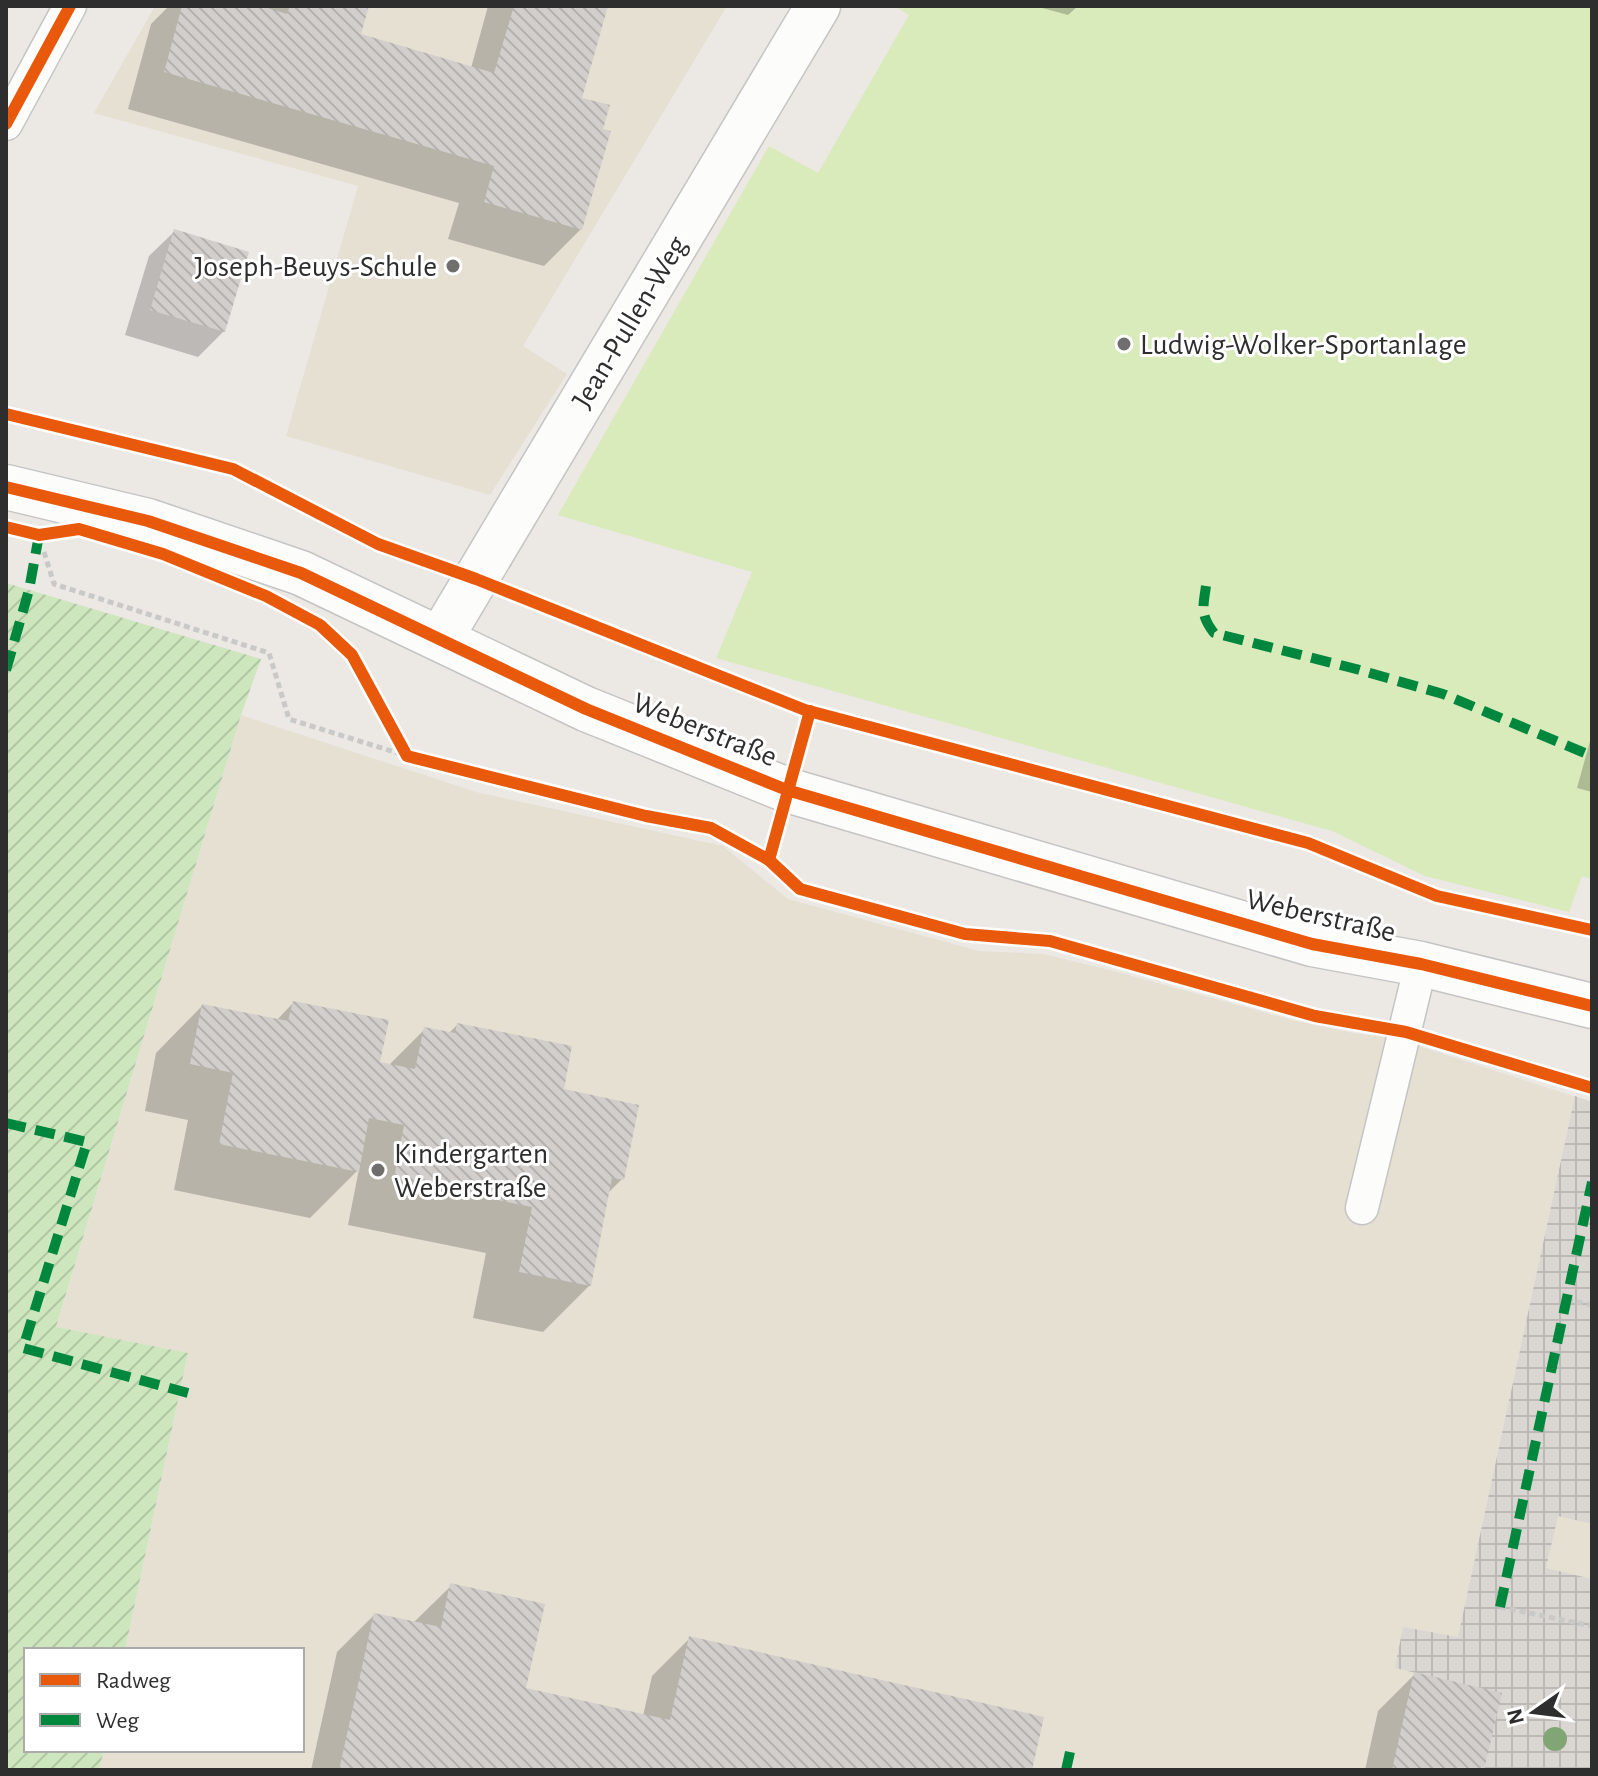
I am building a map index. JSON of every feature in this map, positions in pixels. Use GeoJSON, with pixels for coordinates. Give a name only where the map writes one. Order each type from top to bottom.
{"type":"FeatureCollection","features":[{"type":"Feature","properties":{"kind":"main road","name":"Jean-Pullen-Weg"},"geometry":{"type":"LineString","coordinates":[[440,639],[818,6]]}},
{"type":"Feature","properties":{"kind":"main road","name":"Weberstraße"},"geometry":{"type":"LineString","coordinates":[[6,487],[148,521],[301,573],[586,709],[787,790],[1312,944],[1421,964],[1592,1006]]}},
{"type":"Feature","properties":{"kind":"lane"},"geometry":{"type":"LineString","coordinates":[[6,124],[70,6]]}},
{"type":"Feature","properties":{"kind":"lane"},"geometry":{"type":"LineString","coordinates":[[1362,1208],[1421,964]]}},
{"type":"Feature","properties":{"kind":"path"},"geometry":{"type":"LineString","coordinates":[[43,548],[54,584],[269,653],[289,719],[407,756]]}},
{"type":"Feature","properties":{"kind":"path"},"geometry":{"type":"LineString","coordinates":[[401,744],[407,756]]}},
{"type":"Feature","properties":{"kind":"path"},"geometry":{"type":"LineString","coordinates":[[1567,1300],[1592,1305]]}},
{"type":"Feature","properties":{"kind":"path"},"geometry":{"type":"LineString","coordinates":[[1500,1607],[1592,1626]]}},
{"type":"Feature","properties":{"kind":"shaded area","name":"Joseph-Beuys-Schule"},"geometry":{"type":"Polygon","coordinates":[[[155,6],[727,6],[523,346],[567,374],[490,495],[286,436],[358,186],[94,113],[155,6]]]}},
{"type":"Feature","properties":{"kind":"shaded area"},"geometry":{"type":"Polygon","coordinates":[[[241,715],[476,792],[723,846],[788,899],[979,951],[1043,954],[1288,1019],[1397,1039],[1592,1102],[1592,1770],[99,1770],[104,1752],[304,1752],[304,1648],[125,1648],[188,1354],[56,1328],[241,715]]]}},
{"type":"Feature","properties":{"kind":"shaded area"},"geometry":{"type":"Polygon","coordinates":[[[1575,1096],[1592,1102],[1592,1524],[1558,1516],[1546,1568],[1592,1579],[1592,1770],[1484,1770],[1501,1693],[1395,1668],[1403,1627],[1458,1637],[1575,1096]]]}},
{"type":"Feature","properties":{"kind":"green space","name":"Ludwig-Wolker-Sportanlage"},"geometry":{"type":"Polygon","coordinates":[[[894,6],[1592,6],[1592,879],[1582,876],[1569,912],[1425,876],[1332,831],[716,658],[752,572],[558,515],[769,146],[818,173],[909,15],[894,6]]]}},
{"type":"Feature","properties":{"kind":"green space"},"geometry":{"type":"Polygon","coordinates":[[[6,583],[261,659],[241,715],[56,1327],[188,1353],[125,1648],[24,1648],[24,1752],[104,1752],[99,1770],[6,1770],[6,583]]]}},
{"type":"Feature","properties":{"kind":"building"},"geometry":{"type":"Polygon","coordinates":[[[182,6],[261,6],[287,14],[290,6],[369,6],[361,34],[494,73],[514,6],[608,6],[582,98],[610,105],[603,129],[611,131],[582,230],[484,202],[494,166],[164,72],[182,6]]]}},
{"type":"Feature","properties":{"kind":"building"},"geometry":{"type":"Polygon","coordinates":[[[174,229],[249,252],[225,332],[150,310],[174,229]]]}},
{"type":"Feature","properties":{"kind":"building"},"geometry":{"type":"Polygon","coordinates":[[[293,1001],[389,1020],[380,1062],[415,1069],[424,1027],[455,1033],[457,1023],[572,1046],[564,1089],[639,1105],[624,1180],[612,1178],[591,1286],[519,1272],[532,1207],[394,1179],[404,1125],[369,1118],[359,1172],[219,1144],[233,1073],[190,1064],[202,1004],[288,1021],[293,1001]]]}},
{"type":"Feature","properties":{"kind":"building"},"geometry":{"type":"Polygon","coordinates":[[[450,1583],[545,1604],[526,1688],[670,1720],[689,1636],[1044,1717],[1032,1770],[339,1770],[374,1613],[441,1627],[450,1583]]]}},
{"type":"Feature","properties":{"kind":"building"},"geometry":{"type":"Polygon","coordinates":[[[1414,1672],[1502,1693],[1484,1770],[1392,1770],[1414,1672]]]}},
{"type":"Feature","properties":{"kind":"marked path"},"geometry":{"type":"LineString","coordinates":[[6,670],[29,590],[39,535],[34,534]]}},
{"type":"Feature","properties":{"kind":"marked path"},"geometry":{"type":"LineString","coordinates":[[1206,586],[1204,611],[1214,633],[1443,694],[1592,756]]}},
{"type":"Feature","properties":{"kind":"marked path"},"geometry":{"type":"LineString","coordinates":[[6,1123],[87,1142],[23,1348],[188,1393]]}},
{"type":"Feature","properties":{"kind":"marked path"},"geometry":{"type":"LineString","coordinates":[[1500,1607],[1592,1182]]}},
{"type":"Feature","properties":{"kind":"marked path"},"geometry":{"type":"LineString","coordinates":[[1066,1770],[1070,1752]]}},
{"type":"Feature","properties":{"kind":"cycle path"},"geometry":{"type":"LineString","coordinates":[[6,124],[70,6]]}},
{"type":"Feature","properties":{"kind":"cycle path"},"geometry":{"type":"LineString","coordinates":[[6,414],[233,469],[378,544],[476,579],[805,710],[1308,843],[1437,896],[1592,930]]}},
{"type":"Feature","properties":{"kind":"cycle path"},"geometry":{"type":"LineString","coordinates":[[6,487],[148,521],[301,573],[586,709],[787,790],[1312,944],[1421,964],[1592,1006]]}},
{"type":"Feature","properties":{"kind":"cycle path"},"geometry":{"type":"LineString","coordinates":[[6,527],[39,535],[79,529],[163,554],[266,596],[320,625],[352,655],[407,756],[646,816],[711,828],[769,860]]}},
{"type":"Feature","properties":{"kind":"cycle path"},"geometry":{"type":"LineString","coordinates":[[810,711],[769,860],[800,889],[965,934],[1050,941],[1315,1016],[1406,1032],[1592,1088]]}},
{"type":"Feature","properties":{"kind":"place","name":"Joseph-Beuys-Schule"},"geometry":{"type":"Point","coordinates":[453,266]}},
{"type":"Feature","properties":{"kind":"place","name":"Ludwig-Wolker-Sportanlage"},"geometry":{"type":"Point","coordinates":[1124,344]}},
{"type":"Feature","properties":{"kind":"place","name":"Kindergarten Weberstraße"},"geometry":{"type":"Point","coordinates":[378,1170]}}]}
